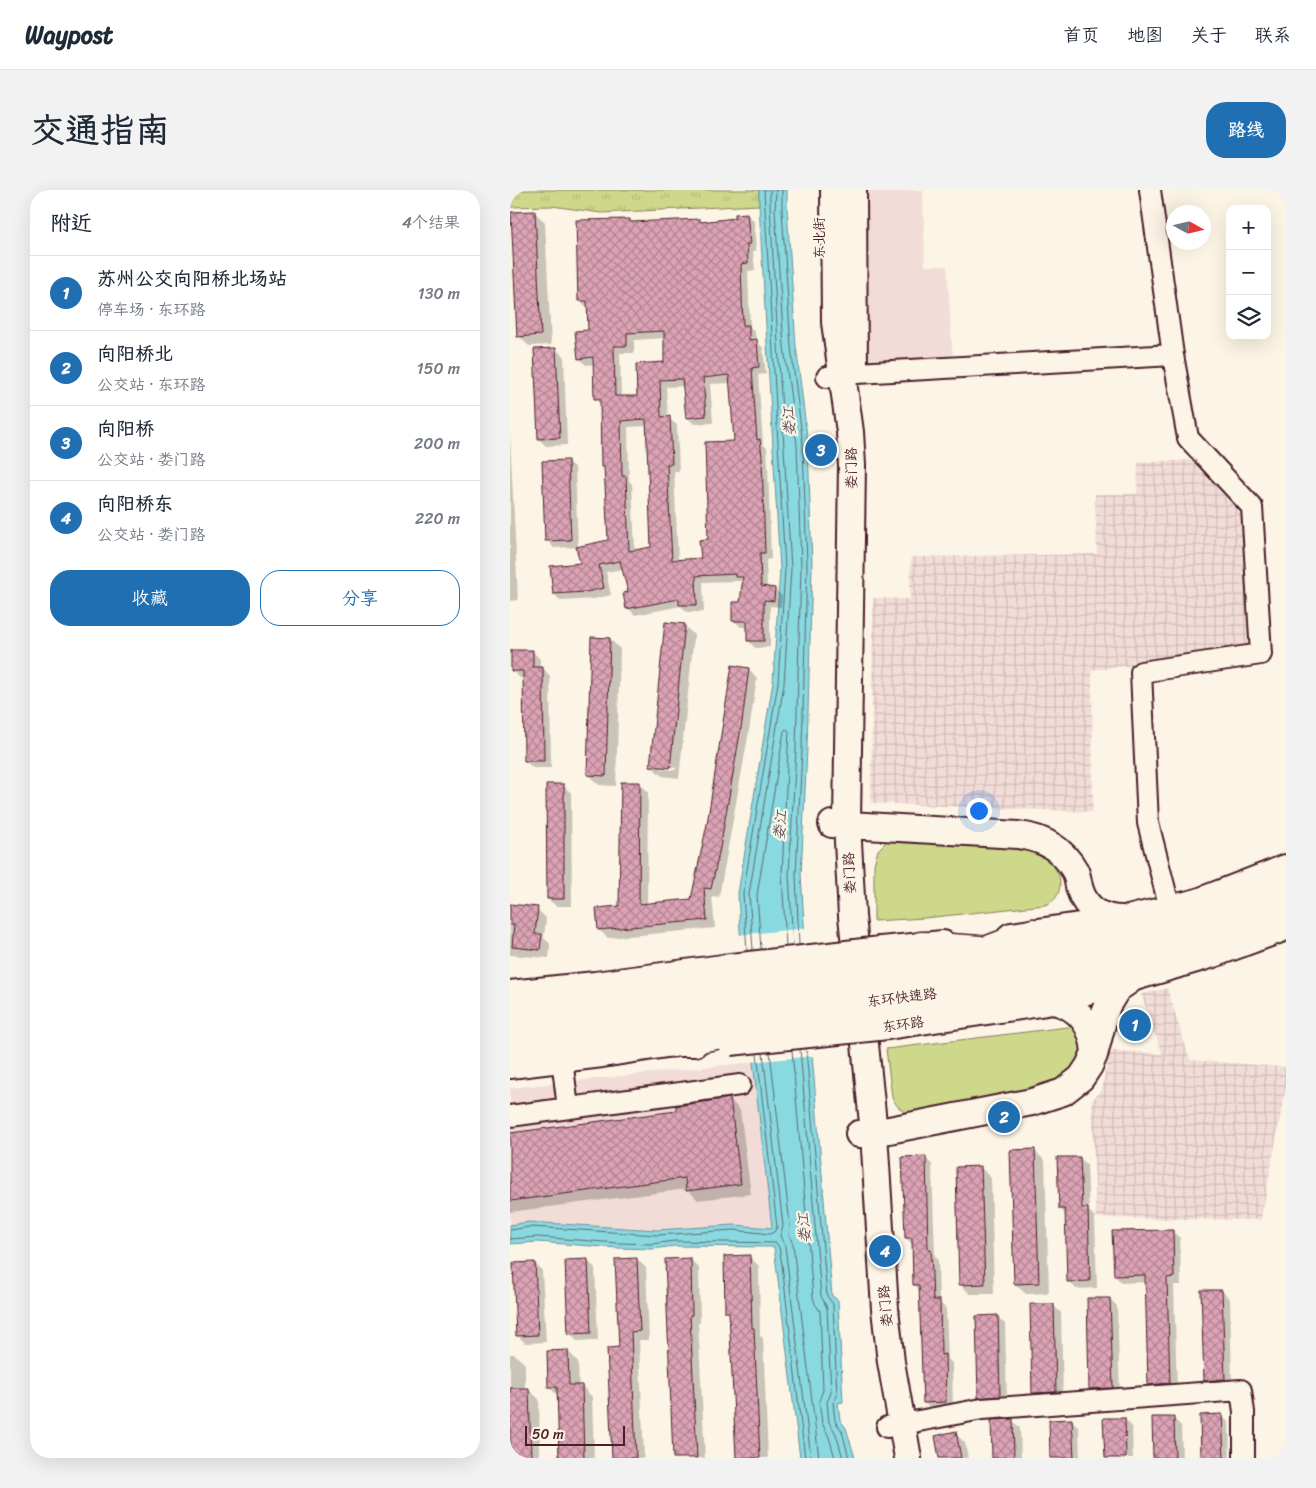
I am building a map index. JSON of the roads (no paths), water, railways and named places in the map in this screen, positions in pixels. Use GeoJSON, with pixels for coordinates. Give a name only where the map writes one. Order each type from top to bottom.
{"type":"FeatureCollection","features":[{"type":"Feature","properties":{"kind":"highway","name":"东环快速路"},"geometry":{"type":"LineString","coordinates":[[510,1013],[596,1006],[724,979],[883,975],[943,967],[1037,944],[1184,923],[1286,891]]}},
{"type":"Feature","properties":{"kind":"highway","name":"东环快速路"},"geometry":{"type":"LineString","coordinates":[[510,1040],[729,1030],[819,1007],[883,975],[994,985],[1081,970],[1171,947],[1286,911]]}},
{"type":"Feature","properties":{"kind":"highway"},"geometry":{"type":"LineString","coordinates":[[943,967],[987,951],[1037,944]]}},
{"type":"Feature","properties":{"kind":"highway"},"geometry":{"type":"LineString","coordinates":[[921,946],[987,951]]}},
{"type":"Feature","properties":{"kind":"highway"},"geometry":{"type":"LineString","coordinates":[[673,1043],[729,1030]]}},
{"type":"Feature","properties":{"kind":"main road","name":"东北街"},"geometry":{"type":"LineString","coordinates":[[819,190],[827,286]]}},
{"type":"Feature","properties":{"kind":"main road","name":"东北街"},"geometry":{"type":"LineString","coordinates":[[827,286],[834,190]]}},
{"type":"Feature","properties":{"kind":"main road","name":"娄门路"},"geometry":{"type":"LineString","coordinates":[[827,286],[820,323],[842,375],[835,434],[837,466],[840,823],[836,911],[866,1134],[872,1330],[894,1426],[908,1458]]}},
{"type":"Feature","properties":{"kind":"main road"},"geometry":{"type":"LineString","coordinates":[[840,823],[1018,835],[1036,838],[1049,843],[1065,856],[1075,872],[1079,887],[1087,904],[1095,912],[1110,918],[1128,919]]}},
{"type":"Feature","properties":{"kind":"main road"},"geometry":{"type":"LineString","coordinates":[[883,975],[921,946],[1037,944],[1198,902],[1286,868]]}},
{"type":"Feature","properties":{"kind":"main road"},"geometry":{"type":"LineString","coordinates":[[1037,944],[1068,914],[1075,903],[1079,887]]}},
{"type":"Feature","properties":{"kind":"main road","name":"东环路"},"geometry":{"type":"LineString","coordinates":[[729,1030],[888,1026],[1053,1001],[1213,954],[1286,927]]}},
{"type":"Feature","properties":{"kind":"main road"},"geometry":{"type":"LineString","coordinates":[[510,994],[595,985],[724,979]]}},
{"type":"Feature","properties":{"kind":"main road"},"geometry":{"type":"LineString","coordinates":[[866,1134],[1032,1102],[1053,1096],[1070,1087],[1081,1078],[1091,1063],[1110,998],[1117,989],[1132,979]]}},
{"type":"Feature","properties":{"kind":"main road"},"geometry":{"type":"LineString","coordinates":[[1053,1001],[1067,1005],[1084,1018],[1091,1031],[1095,1052]]}},
{"type":"Feature","properties":{"kind":"main road"},"geometry":{"type":"LineString","coordinates":[[510,1065],[673,1043]]}},
{"type":"Feature","properties":{"kind":"main road","name":"娄门路"},"geometry":{"type":"LineString","coordinates":[[893,1458],[894,1426]]}},
{"type":"Feature","properties":{"kind":"street"},"geometry":{"type":"LineString","coordinates":[[856,190],[842,375],[1173,356]]}},
{"type":"Feature","properties":{"kind":"street"},"geometry":{"type":"LineString","coordinates":[[1150,190],[1173,356],[1188,438],[1252,507],[1261,654],[1141,672],[1148,823],[1170,909]]}},
{"type":"Feature","properties":{"kind":"street"},"geometry":{"type":"LineString","coordinates":[[562,1059],[568,1108]]}},
{"type":"Feature","properties":{"kind":"street"},"geometry":{"type":"LineString","coordinates":[[510,1116],[740,1085]]}},
{"type":"Feature","properties":{"kind":"street"},"geometry":{"type":"LineString","coordinates":[[894,1426],[982,1409],[1241,1390],[1244,1412],[1244,1458]]}},
{"type":"Feature","properties":{"kind":"water","name":"娄江"},"geometry":{"type":"Polygon","coordinates":[[[759,190],[787,190],[796,346],[808,444],[812,566],[807,749],[801,874],[812,1054],[832,1296],[838,1300],[843,1402],[838,1403],[840,1420],[846,1428],[855,1458],[800,1458],[774,1247],[675,1246],[652,1249],[537,1242],[510,1244],[510,1225],[529,1222],[657,1230],[734,1225],[772,1228],[753,1062],[738,893],[773,682],[780,569],[759,190]]]}},
{"type":"Feature","properties":{"kind":"place","name":"向阳桥"},"geometry":{"type":"Point","coordinates":[821,450]}},
{"type":"Feature","properties":{"kind":"place","name":"苏州公交向阳桥北场站"},"geometry":{"type":"Point","coordinates":[1135,1025]}},
{"type":"Feature","properties":{"kind":"place","name":"向阳桥北"},"geometry":{"type":"Point","coordinates":[1004,1117]}},
{"type":"Feature","properties":{"kind":"place","name":"向阳桥东"},"geometry":{"type":"Point","coordinates":[885,1251]}}]}
